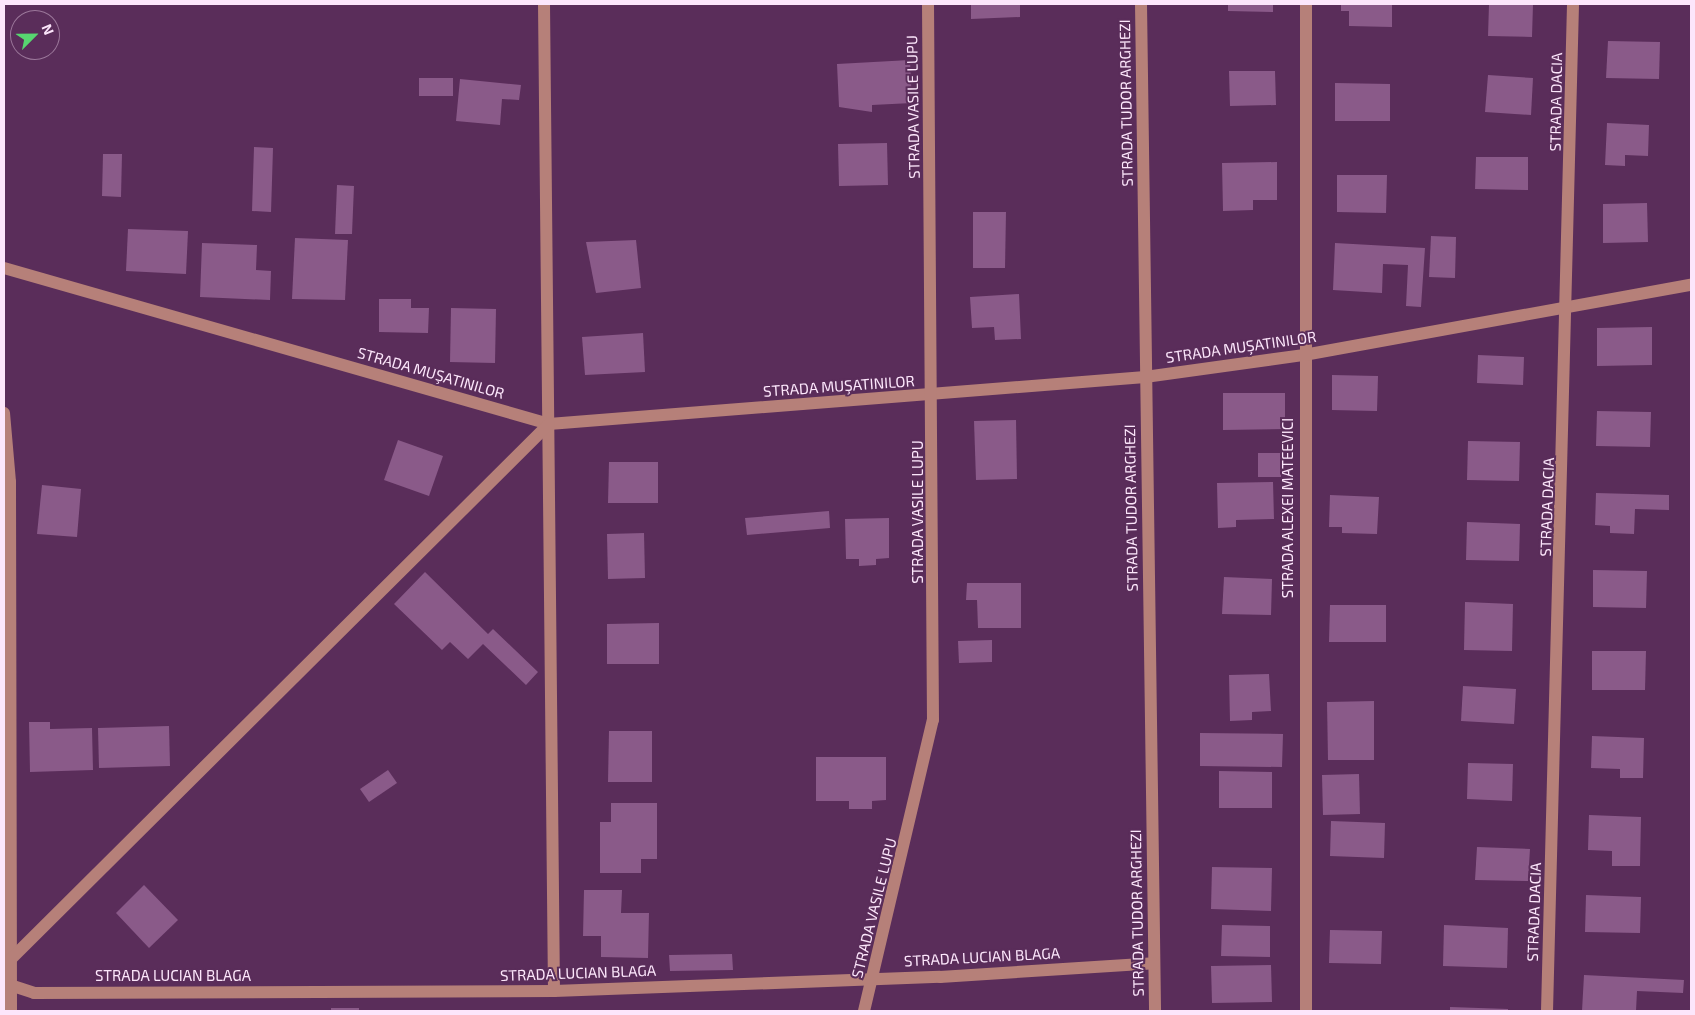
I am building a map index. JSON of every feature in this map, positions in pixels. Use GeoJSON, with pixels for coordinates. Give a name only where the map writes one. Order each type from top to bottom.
{"type":"FeatureCollection","features":[{"type":"Feature","properties":{"kind":"street"},"geometry":{"type":"LineString","coordinates":[[544,4],[554,991]]}},
{"type":"Feature","properties":{"kind":"street","name":"STRADA VASILE LUPU"},"geometry":{"type":"LineString","coordinates":[[864,1011],[933,720],[934,396],[928,4]]}},
{"type":"Feature","properties":{"kind":"street","name":"STRADA TUDOR ARGHEZI"},"geometry":{"type":"LineString","coordinates":[[1141,4],[1155,1011]]}},
{"type":"Feature","properties":{"kind":"street","name":"STRADA ALEXEI MATEEVICI"},"geometry":{"type":"LineString","coordinates":[[1306,4],[1304,355],[1306,1011]]}},
{"type":"Feature","properties":{"kind":"street","name":"STRADA DACIA"},"geometry":{"type":"LineString","coordinates":[[1547,1011],[1569,306],[1573,4]]}},
{"type":"Feature","properties":{"kind":"street","name":"STRADA MUŞATINILOR"},"geometry":{"type":"LineString","coordinates":[[4,268],[549,424],[934,396],[1145,377],[1304,355],[1691,285]]}},
{"type":"Feature","properties":{"kind":"street"},"geometry":{"type":"LineString","coordinates":[[4,412],[10,482],[10,960],[7,986],[11,1011]]}},
{"type":"Feature","properties":{"kind":"street"},"geometry":{"type":"LineString","coordinates":[[10,960],[549,424]]}},
{"type":"Feature","properties":{"kind":"street","name":"STRADA LUCIAN BLAGA"},"geometry":{"type":"LineString","coordinates":[[7,986],[34,993],[554,991],[873,979],[1154,963]]}},
{"type":"Feature","properties":{"kind":"building"},"geometry":{"type":"Polygon","coordinates":[[[971,4],[1020,4],[1020,17],[971,19],[971,4]]]}},
{"type":"Feature","properties":{"kind":"building"},"geometry":{"type":"Polygon","coordinates":[[[1228,4],[1273,4],[1273,12],[1228,11],[1228,4]]]}},
{"type":"Feature","properties":{"kind":"building"},"geometry":{"type":"Polygon","coordinates":[[[1341,4],[1392,4],[1392,27],[1349,26],[1349,11],[1341,11],[1341,4]]]}},
{"type":"Feature","properties":{"kind":"building"},"geometry":{"type":"Polygon","coordinates":[[[1489,4],[1533,4],[1532,37],[1488,36],[1489,4]]]}},
{"type":"Feature","properties":{"kind":"building"},"geometry":{"type":"Polygon","coordinates":[[[1608,41],[1660,42],[1659,79],[1606,78],[1608,41]]]}},
{"type":"Feature","properties":{"kind":"building"},"geometry":{"type":"Polygon","coordinates":[[[910,60],[912,103],[872,105],[872,112],[839,107],[837,64],[910,60]]]}},
{"type":"Feature","properties":{"kind":"building"},"geometry":{"type":"Polygon","coordinates":[[[1229,71],[1275,71],[1276,105],[1230,106],[1229,71]]]}},
{"type":"Feature","properties":{"kind":"building"},"geometry":{"type":"Polygon","coordinates":[[[1488,75],[1533,78],[1531,115],[1485,112],[1488,75]]]}},
{"type":"Feature","properties":{"kind":"building"},"geometry":{"type":"Polygon","coordinates":[[[419,78],[453,78],[453,96],[419,96],[419,78]]]}},
{"type":"Feature","properties":{"kind":"building"},"geometry":{"type":"Polygon","coordinates":[[[460,79],[521,85],[519,100],[502,99],[500,125],[456,121],[460,79]]]}},
{"type":"Feature","properties":{"kind":"building"},"geometry":{"type":"Polygon","coordinates":[[[1335,83],[1390,84],[1390,121],[1335,121],[1335,83]]]}},
{"type":"Feature","properties":{"kind":"building"},"geometry":{"type":"Polygon","coordinates":[[[1607,123],[1649,125],[1648,156],[1625,155],[1625,166],[1605,165],[1607,123]]]}},
{"type":"Feature","properties":{"kind":"building"},"geometry":{"type":"Polygon","coordinates":[[[887,143],[888,185],[839,186],[838,144],[887,143]]]}},
{"type":"Feature","properties":{"kind":"building"},"geometry":{"type":"Polygon","coordinates":[[[254,147],[273,148],[271,212],[252,211],[254,147]]]}},
{"type":"Feature","properties":{"kind":"building"},"geometry":{"type":"Polygon","coordinates":[[[103,154],[122,154],[121,197],[102,196],[103,154]]]}},
{"type":"Feature","properties":{"kind":"building"},"geometry":{"type":"Polygon","coordinates":[[[1476,157],[1528,157],[1528,190],[1475,189],[1476,157]]]}},
{"type":"Feature","properties":{"kind":"building"},"geometry":{"type":"Polygon","coordinates":[[[1277,162],[1277,200],[1253,200],[1253,210],[1223,211],[1222,163],[1277,162]]]}},
{"type":"Feature","properties":{"kind":"building"},"geometry":{"type":"Polygon","coordinates":[[[1337,175],[1387,175],[1386,213],[1337,212],[1337,175]]]}},
{"type":"Feature","properties":{"kind":"building"},"geometry":{"type":"Polygon","coordinates":[[[337,185],[354,186],[352,234],[335,234],[337,185]]]}},
{"type":"Feature","properties":{"kind":"building"},"geometry":{"type":"Polygon","coordinates":[[[1647,203],[1648,242],[1603,243],[1603,204],[1647,203]]]}},
{"type":"Feature","properties":{"kind":"building"},"geometry":{"type":"Polygon","coordinates":[[[973,212],[1006,212],[1005,268],[973,268],[973,212]]]}},
{"type":"Feature","properties":{"kind":"building"},"geometry":{"type":"Polygon","coordinates":[[[128,229],[188,231],[186,274],[126,271],[128,229]]]}},
{"type":"Feature","properties":{"kind":"building"},"geometry":{"type":"Polygon","coordinates":[[[1431,236],[1456,237],[1455,278],[1429,277],[1431,236]]]}},
{"type":"Feature","properties":{"kind":"building"},"geometry":{"type":"Polygon","coordinates":[[[295,238],[348,240],[345,300],[292,299],[295,238]]]}},
{"type":"Feature","properties":{"kind":"building"},"geometry":{"type":"Polygon","coordinates":[[[636,240],[641,288],[596,293],[586,242],[636,240]]]}},
{"type":"Feature","properties":{"kind":"building"},"geometry":{"type":"Polygon","coordinates":[[[202,243],[257,245],[256,270],[271,271],[270,300],[200,297],[202,243]]]}},
{"type":"Feature","properties":{"kind":"building"},"geometry":{"type":"Polygon","coordinates":[[[1335,243],[1425,248],[1421,307],[1406,306],[1408,265],[1383,264],[1382,293],[1333,290],[1335,243]]]}},
{"type":"Feature","properties":{"kind":"building"},"geometry":{"type":"Polygon","coordinates":[[[1019,294],[1021,339],[995,340],[994,327],[972,328],[970,297],[1019,294]]]}},
{"type":"Feature","properties":{"kind":"building"},"geometry":{"type":"Polygon","coordinates":[[[379,299],[411,299],[411,308],[429,308],[428,333],[379,332],[379,299]]]}},
{"type":"Feature","properties":{"kind":"building"},"geometry":{"type":"Polygon","coordinates":[[[451,308],[496,309],[495,363],[450,362],[451,308]]]}},
{"type":"Feature","properties":{"kind":"building"},"geometry":{"type":"Polygon","coordinates":[[[1652,327],[1652,365],[1597,366],[1597,328],[1652,327]]]}},
{"type":"Feature","properties":{"kind":"building"},"geometry":{"type":"Polygon","coordinates":[[[643,333],[645,372],[585,375],[582,337],[643,333]]]}},
{"type":"Feature","properties":{"kind":"building"},"geometry":{"type":"Polygon","coordinates":[[[1478,355],[1524,357],[1523,385],[1477,383],[1478,355]]]}},
{"type":"Feature","properties":{"kind":"building"},"geometry":{"type":"Polygon","coordinates":[[[1332,375],[1378,376],[1377,411],[1332,410],[1332,375]]]}},
{"type":"Feature","properties":{"kind":"building"},"geometry":{"type":"Polygon","coordinates":[[[1223,393],[1285,393],[1285,429],[1223,430],[1223,393]]]}},
{"type":"Feature","properties":{"kind":"building"},"geometry":{"type":"Polygon","coordinates":[[[1597,411],[1651,412],[1650,447],[1596,446],[1597,411]]]}},
{"type":"Feature","properties":{"kind":"building"},"geometry":{"type":"Polygon","coordinates":[[[1016,420],[1017,479],[976,480],[974,421],[1016,420]]]}},
{"type":"Feature","properties":{"kind":"building"},"geometry":{"type":"Polygon","coordinates":[[[398,440],[443,456],[429,496],[384,480],[398,440]]]}},
{"type":"Feature","properties":{"kind":"building"},"geometry":{"type":"Polygon","coordinates":[[[1468,441],[1520,442],[1519,481],[1467,480],[1468,441]]]}},
{"type":"Feature","properties":{"kind":"building"},"geometry":{"type":"Polygon","coordinates":[[[1258,453],[1281,453],[1281,477],[1258,477],[1258,453]]]}},
{"type":"Feature","properties":{"kind":"building"},"geometry":{"type":"Polygon","coordinates":[[[609,462],[658,462],[658,503],[608,503],[609,462]]]}},
{"type":"Feature","properties":{"kind":"building"},"geometry":{"type":"Polygon","coordinates":[[[1273,482],[1274,519],[1236,520],[1236,527],[1218,528],[1217,483],[1273,482]]]}},
{"type":"Feature","properties":{"kind":"building"},"geometry":{"type":"Polygon","coordinates":[[[42,485],[81,489],[77,537],[37,534],[42,485]]]}},
{"type":"Feature","properties":{"kind":"building"},"geometry":{"type":"Polygon","coordinates":[[[1596,493],[1669,495],[1669,510],[1635,509],[1634,534],[1610,533],[1610,526],[1595,525],[1596,493]]]}},
{"type":"Feature","properties":{"kind":"building"},"geometry":{"type":"Polygon","coordinates":[[[1330,495],[1379,497],[1377,534],[1342,533],[1342,527],[1329,527],[1330,495]]]}},
{"type":"Feature","properties":{"kind":"building"},"geometry":{"type":"Polygon","coordinates":[[[829,511],[830,528],[747,535],[745,518],[829,511]]]}},
{"type":"Feature","properties":{"kind":"building"},"geometry":{"type":"Polygon","coordinates":[[[889,518],[889,558],[876,559],[876,565],[859,566],[859,559],[846,559],[845,519],[889,518]]]}},
{"type":"Feature","properties":{"kind":"building"},"geometry":{"type":"Polygon","coordinates":[[[1467,522],[1520,524],[1519,561],[1466,560],[1467,522]]]}},
{"type":"Feature","properties":{"kind":"building"},"geometry":{"type":"Polygon","coordinates":[[[644,533],[645,578],[608,579],[607,534],[644,533]]]}},
{"type":"Feature","properties":{"kind":"building"},"geometry":{"type":"Polygon","coordinates":[[[1593,570],[1647,571],[1646,608],[1593,607],[1593,570]]]}},
{"type":"Feature","properties":{"kind":"building"},"geometry":{"type":"Polygon","coordinates":[[[425,572],[488,634],[493,629],[538,672],[526,685],[483,644],[468,659],[450,642],[442,650],[394,604],[425,572]]]}},
{"type":"Feature","properties":{"kind":"building"},"geometry":{"type":"Polygon","coordinates":[[[1224,577],[1272,579],[1271,615],[1222,614],[1224,577]]]}},
{"type":"Feature","properties":{"kind":"building"},"geometry":{"type":"Polygon","coordinates":[[[967,583],[1021,583],[1021,628],[978,628],[977,600],[966,600],[967,583]]]}},
{"type":"Feature","properties":{"kind":"building"},"geometry":{"type":"Polygon","coordinates":[[[1465,602],[1513,604],[1512,651],[1464,650],[1465,602]]]}},
{"type":"Feature","properties":{"kind":"building"},"geometry":{"type":"Polygon","coordinates":[[[1330,605],[1386,605],[1386,642],[1329,642],[1330,605]]]}},
{"type":"Feature","properties":{"kind":"building"},"geometry":{"type":"Polygon","coordinates":[[[659,623],[659,664],[607,664],[607,624],[659,623]]]}},
{"type":"Feature","properties":{"kind":"building"},"geometry":{"type":"Polygon","coordinates":[[[992,640],[992,662],[959,663],[958,641],[992,640]]]}},
{"type":"Feature","properties":{"kind":"building"},"geometry":{"type":"Polygon","coordinates":[[[1592,651],[1646,651],[1645,690],[1592,690],[1592,651]]]}},
{"type":"Feature","properties":{"kind":"building"},"geometry":{"type":"Polygon","coordinates":[[[1269,674],[1271,711],[1252,712],[1252,720],[1230,721],[1229,675],[1269,674]]]}},
{"type":"Feature","properties":{"kind":"building"},"geometry":{"type":"Polygon","coordinates":[[[1463,686],[1516,689],[1514,724],[1461,721],[1463,686]]]}},
{"type":"Feature","properties":{"kind":"building"},"geometry":{"type":"Polygon","coordinates":[[[1374,701],[1374,760],[1328,760],[1327,702],[1374,701]]]}},
{"type":"Feature","properties":{"kind":"building"},"geometry":{"type":"Polygon","coordinates":[[[29,722],[50,722],[50,729],[92,728],[93,770],[30,772],[29,722]]]}},
{"type":"Feature","properties":{"kind":"building"},"geometry":{"type":"Polygon","coordinates":[[[169,726],[170,766],[99,768],[98,728],[169,726]]]}},
{"type":"Feature","properties":{"kind":"building"},"geometry":{"type":"Polygon","coordinates":[[[609,731],[652,731],[652,782],[608,782],[609,731]]]}},
{"type":"Feature","properties":{"kind":"building"},"geometry":{"type":"Polygon","coordinates":[[[1200,733],[1283,734],[1282,767],[1200,766],[1200,733]]]}},
{"type":"Feature","properties":{"kind":"building"},"geometry":{"type":"Polygon","coordinates":[[[1592,736],[1644,738],[1643,778],[1620,778],[1620,769],[1591,768],[1592,736]]]}},
{"type":"Feature","properties":{"kind":"building"},"geometry":{"type":"Polygon","coordinates":[[[816,757],[886,757],[886,800],[872,801],[872,809],[849,809],[849,801],[816,801],[816,757]]]}},
{"type":"Feature","properties":{"kind":"building"},"geometry":{"type":"Polygon","coordinates":[[[1468,763],[1513,764],[1512,801],[1467,799],[1468,763]]]}},
{"type":"Feature","properties":{"kind":"building"},"geometry":{"type":"Polygon","coordinates":[[[388,770],[397,783],[369,802],[360,789],[388,770]]]}},
{"type":"Feature","properties":{"kind":"building"},"geometry":{"type":"Polygon","coordinates":[[[1219,771],[1272,772],[1272,808],[1219,808],[1219,771]]]}},
{"type":"Feature","properties":{"kind":"building"},"geometry":{"type":"Polygon","coordinates":[[[1359,774],[1360,814],[1323,815],[1322,775],[1359,774]]]}},
{"type":"Feature","properties":{"kind":"building"},"geometry":{"type":"Polygon","coordinates":[[[611,803],[657,803],[657,859],[641,859],[641,873],[600,873],[600,822],[611,822],[611,803]]]}},
{"type":"Feature","properties":{"kind":"building"},"geometry":{"type":"Polygon","coordinates":[[[1589,815],[1641,817],[1640,866],[1612,866],[1612,851],[1588,850],[1589,815]]]}},
{"type":"Feature","properties":{"kind":"building"},"geometry":{"type":"Polygon","coordinates":[[[1331,821],[1385,823],[1384,858],[1330,856],[1331,821]]]}},
{"type":"Feature","properties":{"kind":"building"},"geometry":{"type":"Polygon","coordinates":[[[1477,847],[1530,849],[1528,881],[1475,880],[1477,847]]]}},
{"type":"Feature","properties":{"kind":"building"},"geometry":{"type":"Polygon","coordinates":[[[1212,867],[1272,868],[1271,911],[1211,909],[1212,867]]]}},
{"type":"Feature","properties":{"kind":"building"},"geometry":{"type":"Polygon","coordinates":[[[144,885],[178,920],[149,948],[116,913],[144,885]]]}},
{"type":"Feature","properties":{"kind":"building"},"geometry":{"type":"Polygon","coordinates":[[[584,890],[622,890],[621,913],[649,913],[648,958],[601,957],[601,936],[583,936],[584,890]]]}},
{"type":"Feature","properties":{"kind":"building"},"geometry":{"type":"Polygon","coordinates":[[[1586,895],[1641,897],[1640,933],[1585,932],[1586,895]]]}},
{"type":"Feature","properties":{"kind":"building"},"geometry":{"type":"Polygon","coordinates":[[[1222,925],[1270,926],[1270,957],[1221,956],[1222,925]]]}},
{"type":"Feature","properties":{"kind":"building"},"geometry":{"type":"Polygon","coordinates":[[[1444,925],[1508,928],[1507,968],[1443,966],[1444,925]]]}},
{"type":"Feature","properties":{"kind":"building"},"geometry":{"type":"Polygon","coordinates":[[[1330,930],[1382,931],[1381,964],[1329,963],[1330,930]]]}},
{"type":"Feature","properties":{"kind":"building"},"geometry":{"type":"Polygon","coordinates":[[[732,954],[733,970],[670,971],[669,955],[732,954]]]}},
{"type":"Feature","properties":{"kind":"building"},"geometry":{"type":"Polygon","coordinates":[[[1271,965],[1272,1002],[1212,1003],[1211,966],[1271,965]]]}},
{"type":"Feature","properties":{"kind":"building"},"geometry":{"type":"Polygon","coordinates":[[[1584,975],[1684,980],[1683,993],[1637,991],[1636,1011],[1582,1011],[1584,975]]]}},
{"type":"Feature","properties":{"kind":"building"},"geometry":{"type":"Polygon","coordinates":[[[1450,1007],[1508,1009],[1508,1011],[1450,1011],[1450,1007]]]}},
{"type":"Feature","properties":{"kind":"building"},"geometry":{"type":"Polygon","coordinates":[[[331,1008],[359,1008],[359,1011],[331,1011],[331,1008]]]}}]}
